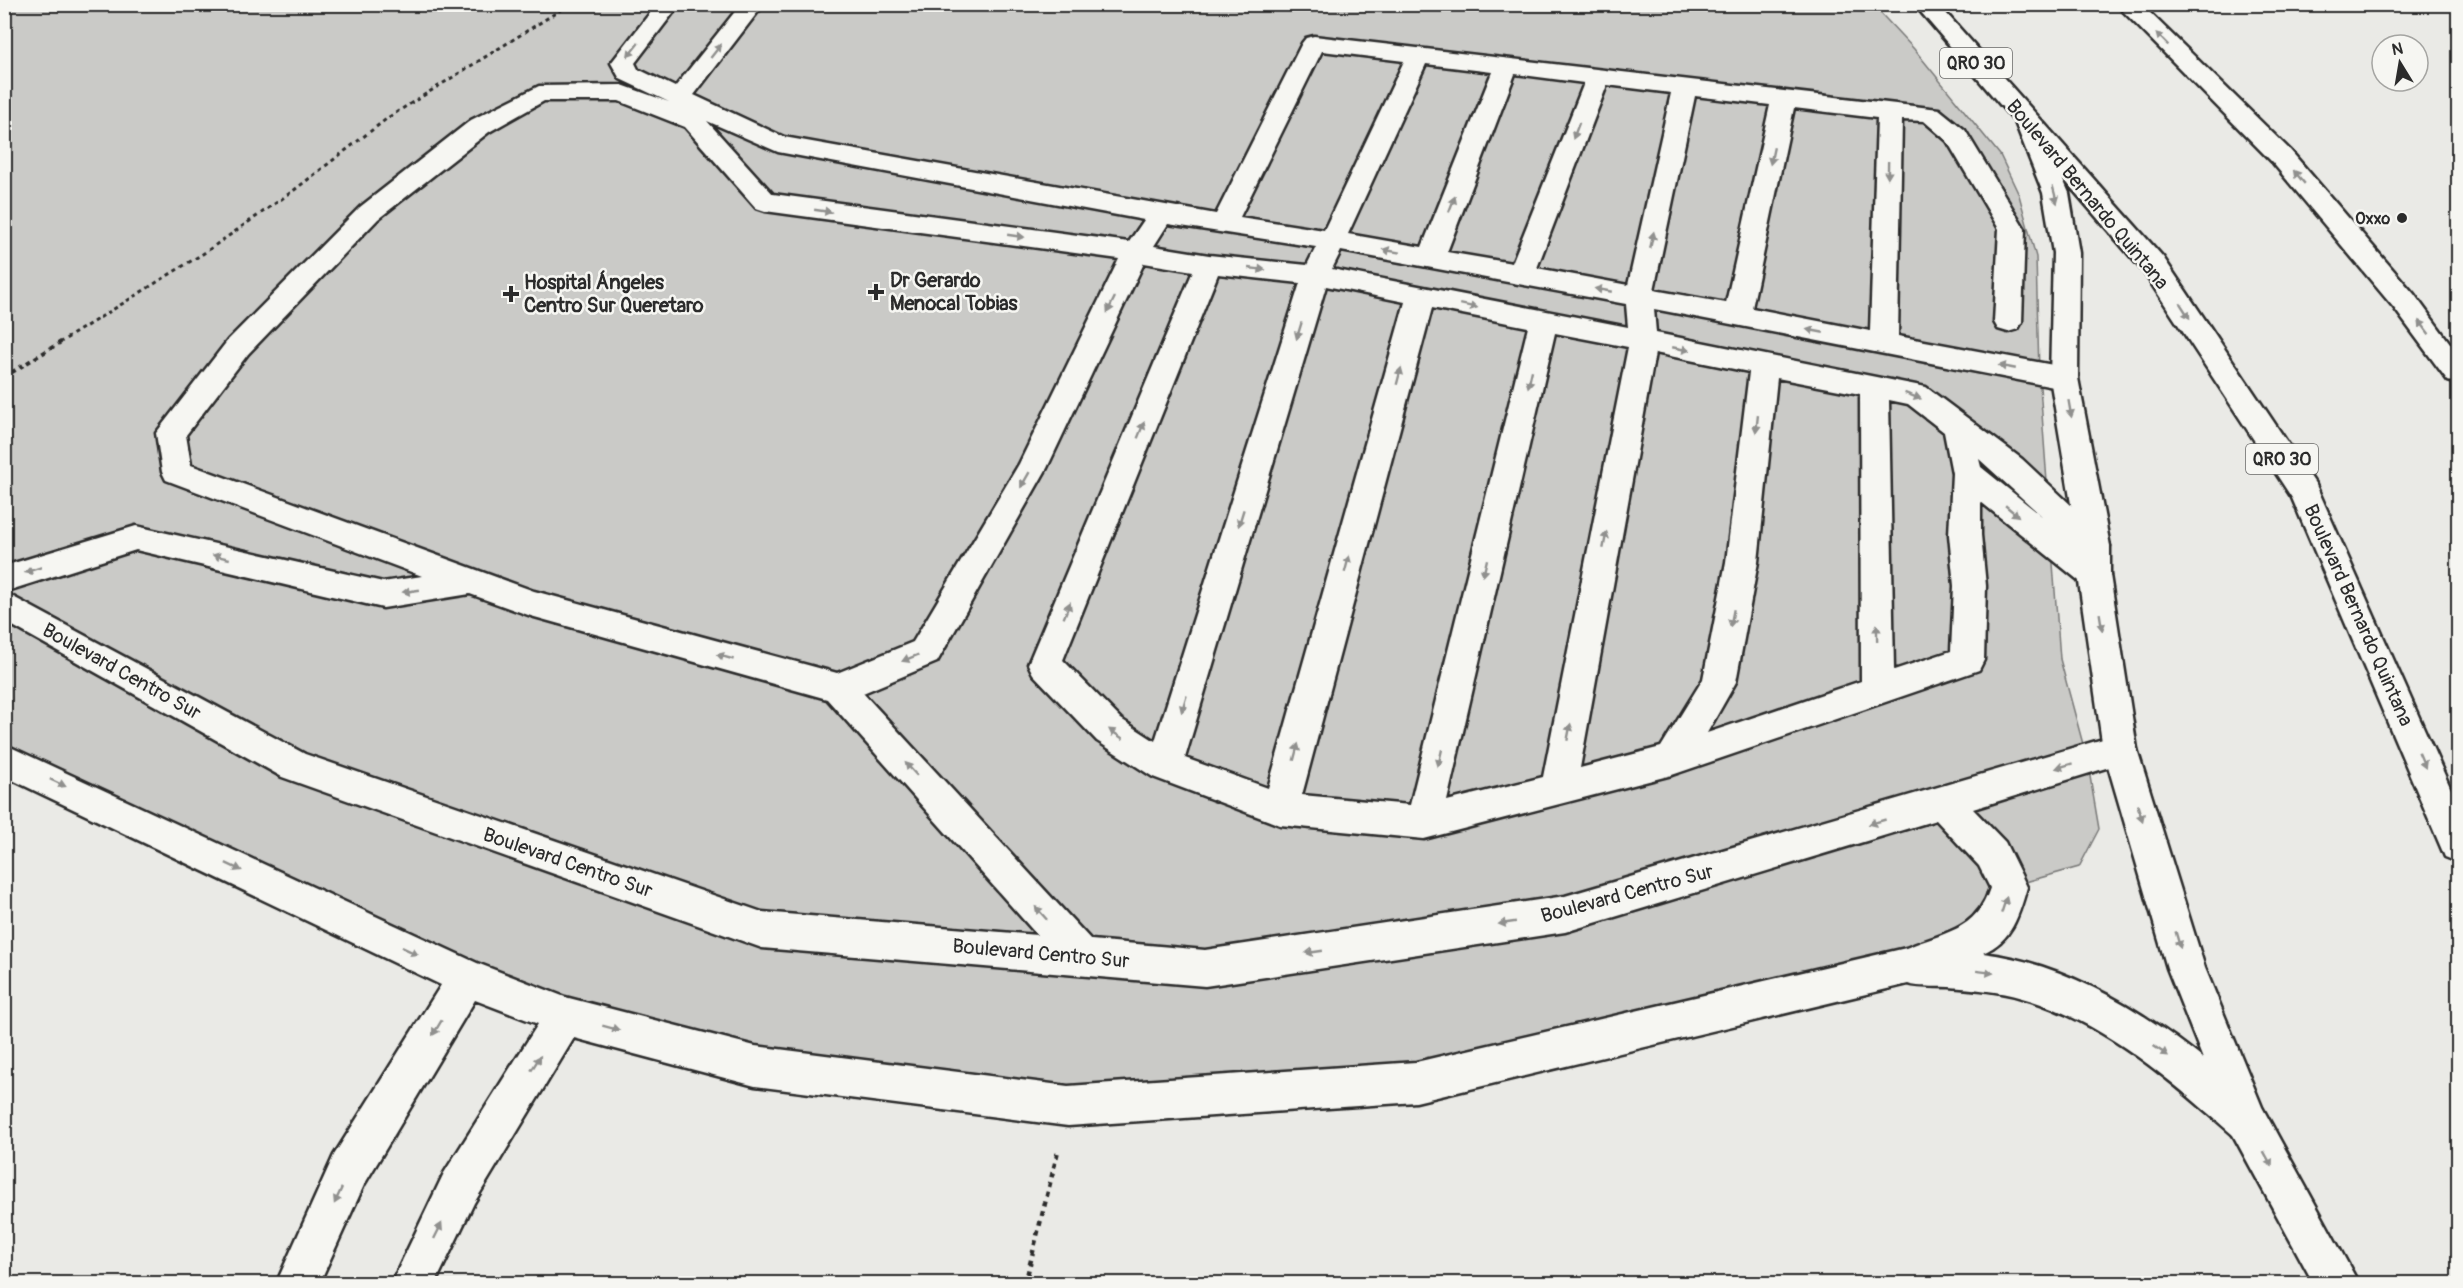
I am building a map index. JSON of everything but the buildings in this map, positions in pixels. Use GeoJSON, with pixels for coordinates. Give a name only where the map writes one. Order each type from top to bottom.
{"type":"FeatureCollection","features":[{"type":"Feature","properties":{"kind":"main road"},"geometry":{"type":"LineString","coordinates":[[669,4],[623,63],[628,74],[778,144],[1161,214],[1225,222],[1521,274],[2064,378]]}},
{"type":"Feature","properties":{"kind":"main road"},"geometry":{"type":"LineString","coordinates":[[680,97],[753,4]]}},
{"type":"Feature","properties":{"kind":"main road","name":"Boulevard Bernardo Quintana"},"geometry":{"type":"LineString","coordinates":[[1925,4],[2153,264],[2305,493],[2458,845]]}},
{"type":"Feature","properties":{"kind":"main road"},"geometry":{"type":"LineString","coordinates":[[2127,4],[2281,156],[2404,301],[2458,374]]}},
{"type":"Feature","properties":{"kind":"main road"},"geometry":{"type":"LineString","coordinates":[[1225,222],[1314,43],[1890,112],[1930,114],[1956,136],[2012,229],[2008,321]]}},
{"type":"Feature","properties":{"kind":"main road"},"geometry":{"type":"LineString","coordinates":[[1165,766],[1316,275],[1418,56]]}},
{"type":"Feature","properties":{"kind":"main road"},"geometry":{"type":"LineString","coordinates":[[1431,258],[1506,66]]}},
{"type":"Feature","properties":{"kind":"main road"},"geometry":{"type":"LineString","coordinates":[[1521,274],[1598,77]]}},
{"type":"Feature","properties":{"kind":"main road"},"geometry":{"type":"LineString","coordinates":[[1558,789],[1643,342],[1639,297],[1685,87]]}},
{"type":"Feature","properties":{"kind":"main road"},"geometry":{"type":"LineString","coordinates":[[1081,957],[838,688],[531,603],[469,582],[177,472],[171,433],[238,347],[369,213],[480,126],[539,93],[622,93],[694,121],[765,202],[1209,264],[1316,275],[1916,395],[2011,467],[2094,561]]}},
{"type":"Feature","properties":{"kind":"main road"},"geometry":{"type":"LineString","coordinates":[[1737,316],[1784,99]]}},
{"type":"Feature","properties":{"kind":"main road"},"geometry":{"type":"LineString","coordinates":[[1884,344],[1890,112]]}},
{"type":"Feature","properties":{"kind":"main road"},"geometry":{"type":"LineString","coordinates":[[2027,121],[2056,193],[2066,253],[2064,378],[2094,561],[2120,749],[2186,968],[2247,1121],[2338,1284]]}},
{"type":"Feature","properties":{"kind":"main road"},"geometry":{"type":"LineString","coordinates":[[734,167],[761,135]]}},
{"type":"Feature","properties":{"kind":"main road"},"geometry":{"type":"LineString","coordinates":[[838,688],[925,652],[1032,468],[1136,252],[1161,214]]}},
{"type":"Feature","properties":{"kind":"main road"},"geometry":{"type":"LineString","coordinates":[[1209,264],[1045,664],[1110,730],[1165,766],[1280,809],[1424,823],[1672,760],[1967,660],[1970,586],[1965,535],[1967,473],[1958,427]]}},
{"type":"Feature","properties":{"kind":"main road"},"geometry":{"type":"LineString","coordinates":[[1280,809],[1421,297]]}},
{"type":"Feature","properties":{"kind":"main road"},"geometry":{"type":"LineString","coordinates":[[1424,823],[1544,322]]}},
{"type":"Feature","properties":{"kind":"main road"},"geometry":{"type":"LineString","coordinates":[[1672,760],[1719,682],[1742,562],[1764,366]]}},
{"type":"Feature","properties":{"kind":"main road"},"geometry":{"type":"LineString","coordinates":[[1874,387],[1878,692]]}},
{"type":"Feature","properties":{"kind":"main road"},"geometry":{"type":"LineString","coordinates":[[1967,473],[2094,561]]}},
{"type":"Feature","properties":{"kind":"main road"},"geometry":{"type":"LineString","coordinates":[[4,579],[136,538],[383,595],[469,582]]}},
{"type":"Feature","properties":{"kind":"main road","name":"Boulevard Centro Sur"},"geometry":{"type":"LineString","coordinates":[[4,605],[294,766],[762,930],[1205,968],[1565,914],[2120,749]]}},
{"type":"Feature","properties":{"kind":"main road"},"geometry":{"type":"LineString","coordinates":[[4,759],[467,978],[565,1016],[755,1066],[1068,1106],[1416,1082],[1906,966],[1983,935],[2000,918],[2010,887],[1992,854],[1944,803]]}},
{"type":"Feature","properties":{"kind":"main road"},"geometry":{"type":"LineString","coordinates":[[1906,966],[1988,972],[2073,998],[2135,1033],[2198,1077],[2247,1121]]}},
{"type":"Feature","properties":{"kind":"main road"},"geometry":{"type":"LineString","coordinates":[[297,1284],[350,1170],[467,978]]}},
{"type":"Feature","properties":{"kind":"main road"},"geometry":{"type":"LineString","coordinates":[[411,1284],[459,1188],[565,1016]]}},
{"type":"Feature","properties":{"kind":"path"},"geometry":{"type":"LineString","coordinates":[[4,377],[204,253],[293,191],[389,117],[570,4]]}},
{"type":"Feature","properties":{"kind":"path"},"geometry":{"type":"LineString","coordinates":[[1025,1284],[1068,1106]]}},
{"type":"Feature","properties":{"kind":"shaded area"},"geometry":{"type":"Polygon","coordinates":[[[1872,4],[1914,49],[2000,155],[2019,195],[2036,257],[2039,373],[2060,659],[2087,759],[2099,829],[2079,867],[1986,893],[1999,918],[1983,935],[1416,1082],[1068,1106],[565,1016],[5,759],[5,5],[1872,4]]]}},
{"type":"Feature","properties":{"kind":"place","name":"Oxxo"},"geometry":{"type":"Point","coordinates":[2402,218]}},
{"type":"Feature","properties":{"kind":"place","name":"Dr Gerardo Menocal Tobias"},"geometry":{"type":"Point","coordinates":[876,292]}},
{"type":"Feature","properties":{"kind":"place","name":"Hospital Ángeles Centro Sur Queretaro"},"geometry":{"type":"Point","coordinates":[511,294]}}]}
